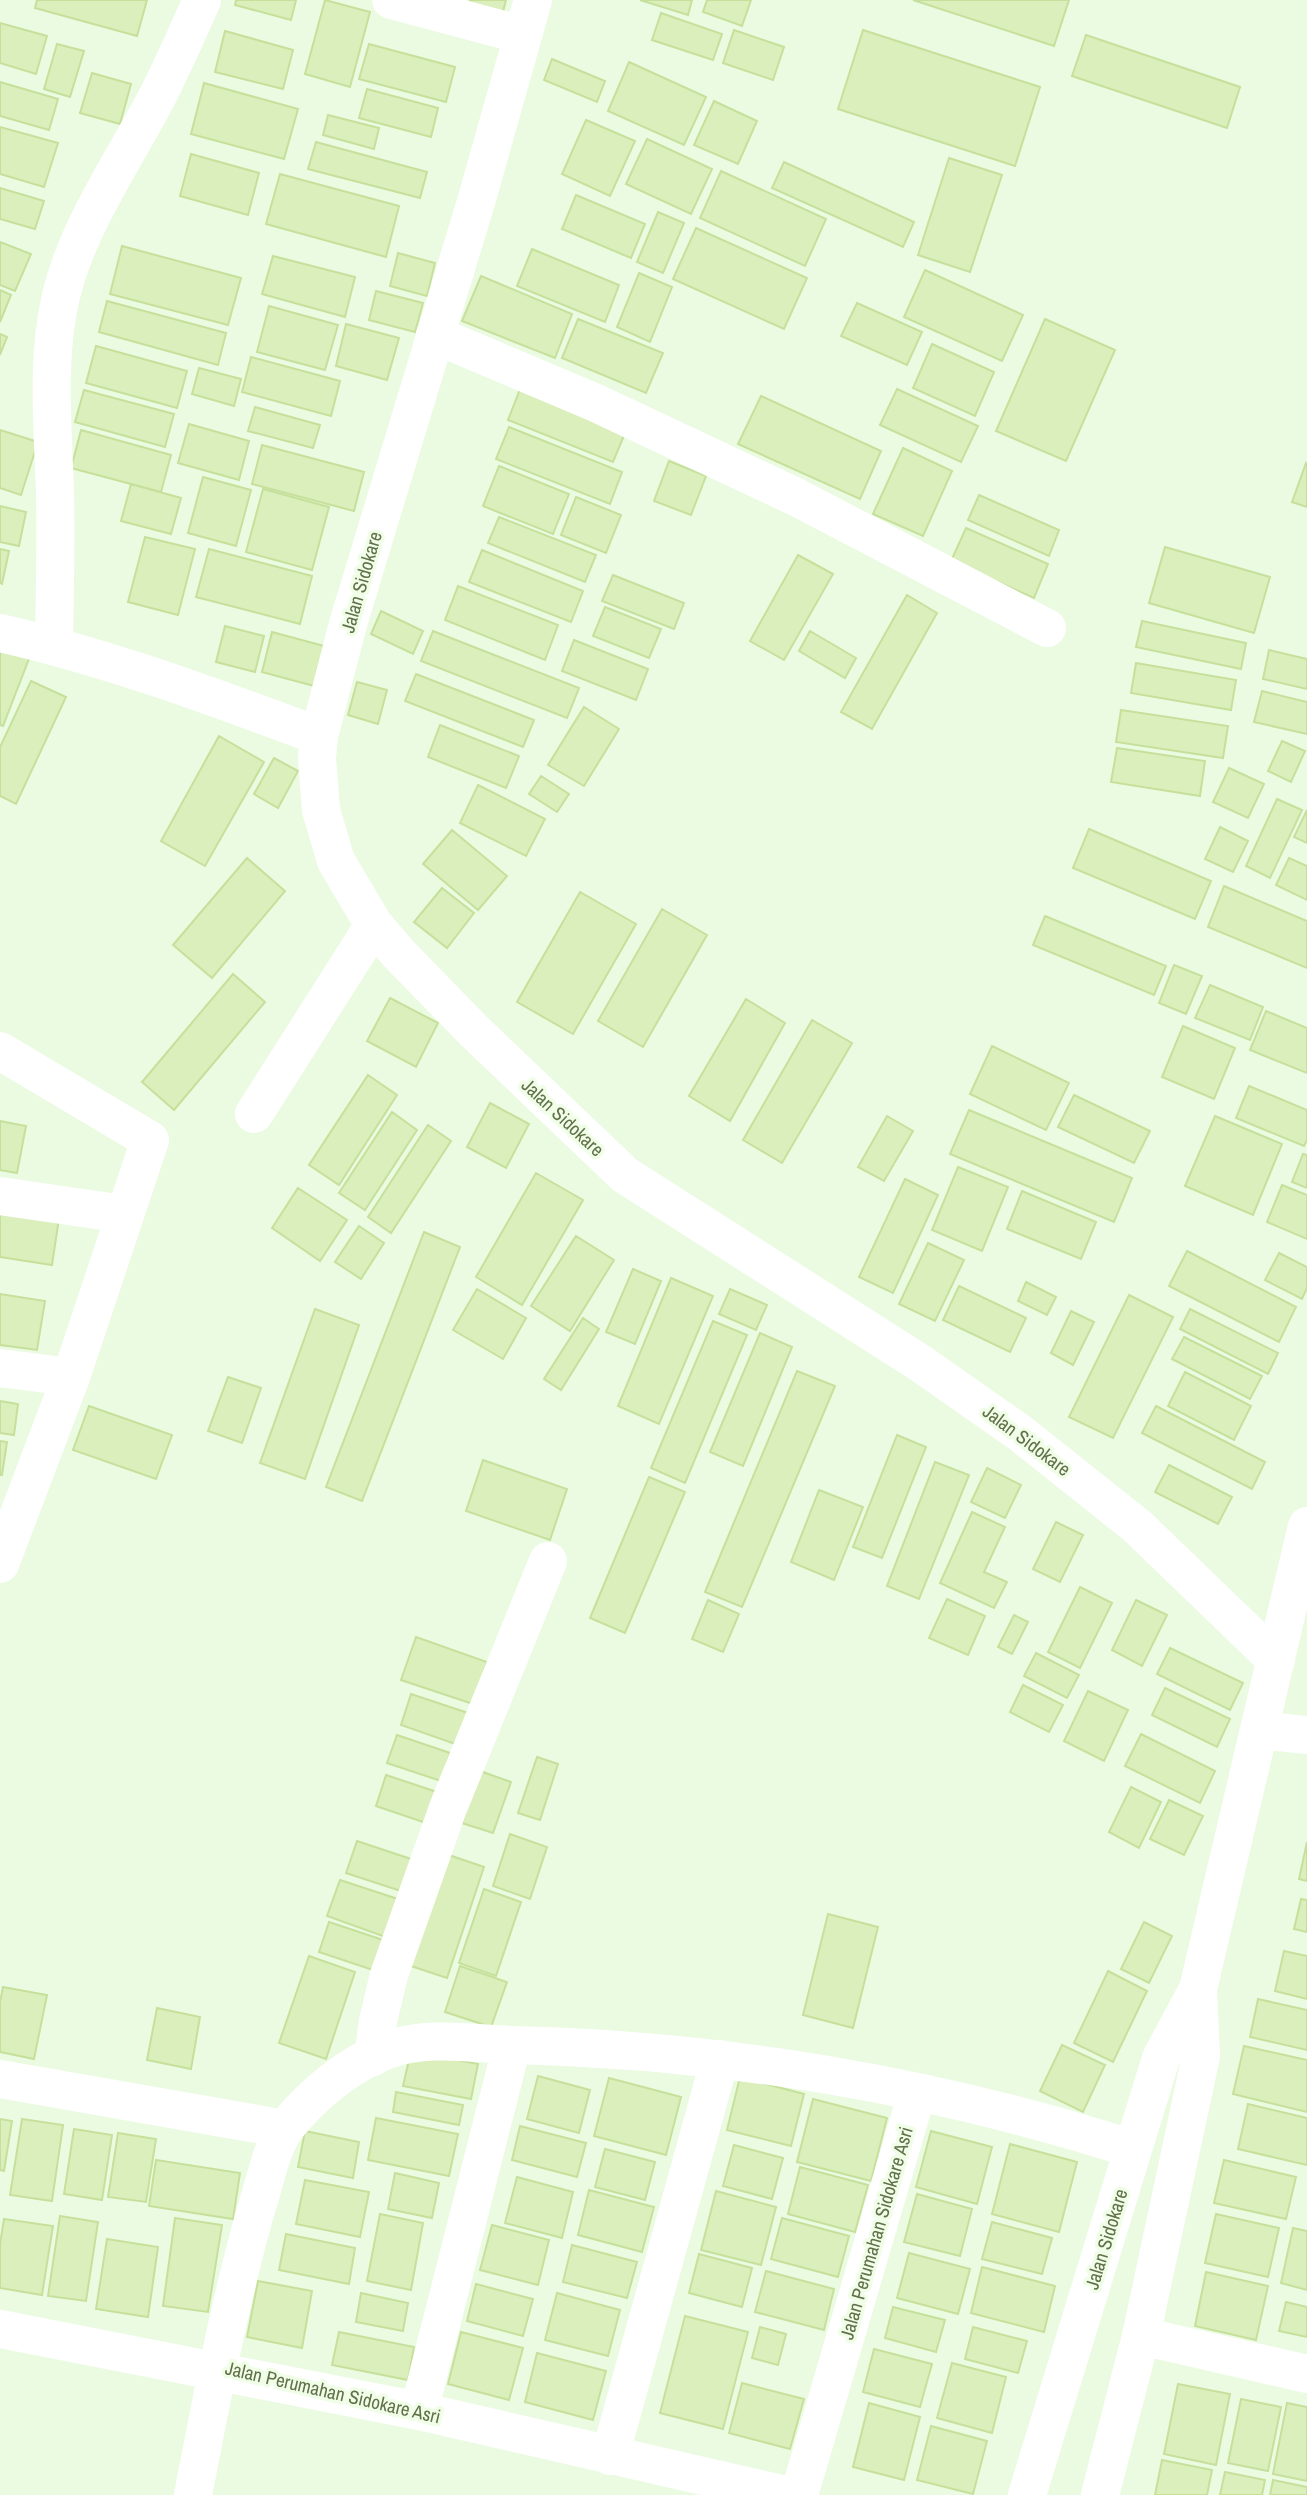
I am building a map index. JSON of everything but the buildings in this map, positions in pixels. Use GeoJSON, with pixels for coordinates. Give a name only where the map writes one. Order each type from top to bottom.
{"type":"FeatureCollection","features":[{"type":"Feature","properties":{"kind":"street"},"geometry":{"type":"LineString","coordinates":[[54,645],[56,527],[53,375],[56,321],[62,293],[96,207],[156,98],[202,0]]}},
{"type":"Feature","properties":{"kind":"street"},"geometry":{"type":"LineString","coordinates":[[391,0],[528,18]]}},
{"type":"Feature","properties":{"kind":"street","name":"Jalan Sidokare"},"geometry":{"type":"LineString","coordinates":[[528,18],[476,202],[348,624],[319,736],[317,758],[321,810],[336,861],[374,925],[399,954],[472,1031],[625,1175],[920,1363],[1020,1433],[1137,1526],[1276,1660],[1198,1989],[1161,2058],[1027,2495]]}},
{"type":"Feature","properties":{"kind":"street"},"geometry":{"type":"LineString","coordinates":[[435,335],[596,403],[796,498],[1047,628]]}},
{"type":"Feature","properties":{"kind":"street"},"geometry":{"type":"LineString","coordinates":[[0,633],[54,645],[173,681],[319,736]]}},
{"type":"Feature","properties":{"kind":"street"},"geometry":{"type":"LineString","coordinates":[[254,1114],[374,925]]}},
{"type":"Feature","properties":{"kind":"street"},"geometry":{"type":"LineString","coordinates":[[0,1051],[150,1140],[71,1377],[0,1564]]}},
{"type":"Feature","properties":{"kind":"street"},"geometry":{"type":"LineString","coordinates":[[0,1196],[124,1214]]}},
{"type":"Feature","properties":{"kind":"street"},"geometry":{"type":"LineString","coordinates":[[0,1368],[71,1377]]}},
{"type":"Feature","properties":{"kind":"street"},"geometry":{"type":"LineString","coordinates":[[1276,1660],[1307,1526]]}},
{"type":"Feature","properties":{"kind":"street"},"geometry":{"type":"LineString","coordinates":[[373,2057],[389,1975],[448,1808],[548,1561]]}},
{"type":"Feature","properties":{"kind":"street"},"geometry":{"type":"LineString","coordinates":[[1260,1730],[1307,1735]]}},
{"type":"Feature","properties":{"kind":"street","name":"Jalan Sidokare"},"geometry":{"type":"LineString","coordinates":[[1100,2495],[1141,2336],[1201,2056],[1198,1989]]}},
{"type":"Feature","properties":{"kind":"street","name":"Jalan Perumahan Sidokare Asri"},"geometry":{"type":"LineString","coordinates":[[786,2495],[419,2411],[217,2371],[243,2254],[271,2161],[285,2129],[305,2106],[355,2066],[387,2050],[425,2042],[568,2046],[720,2059],[917,2092],[1133,2149]]}},
{"type":"Feature","properties":{"kind":"street"},"geometry":{"type":"LineString","coordinates":[[419,2411],[512,2045]]}},
{"type":"Feature","properties":{"kind":"street"},"geometry":{"type":"LineString","coordinates":[[610,2456],[720,2059]]}},
{"type":"Feature","properties":{"kind":"street"},"geometry":{"type":"LineString","coordinates":[[0,2079],[285,2129]]}},
{"type":"Feature","properties":{"kind":"street","name":"Jalan Perumahan Sidokare Asri"},"geometry":{"type":"LineString","coordinates":[[799,2495],[917,2092]]}},
{"type":"Feature","properties":{"kind":"street"},"geometry":{"type":"LineString","coordinates":[[0,2329],[217,2371],[193,2495]]}},
{"type":"Feature","properties":{"kind":"street"},"geometry":{"type":"LineString","coordinates":[[1141,2336],[1307,2374]]}}]}
